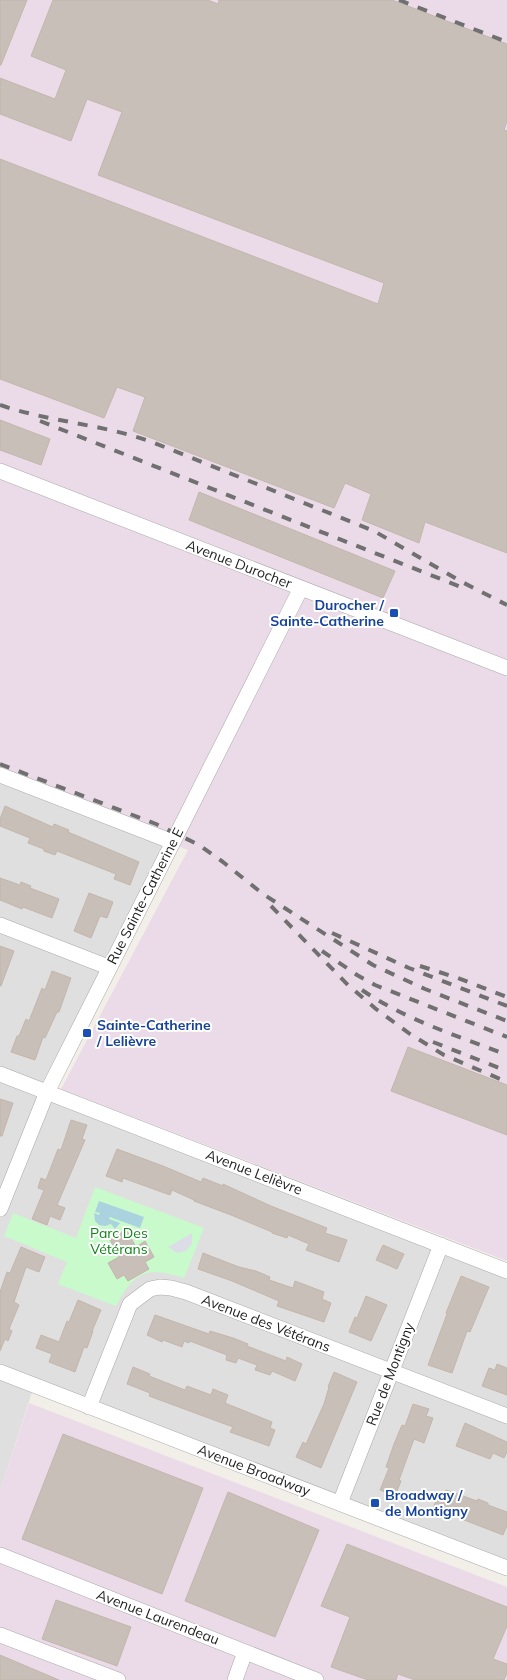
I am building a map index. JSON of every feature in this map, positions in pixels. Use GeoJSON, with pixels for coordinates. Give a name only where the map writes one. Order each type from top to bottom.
{"type":"FeatureCollection","features":[{"type":"Feature","properties":{"kind":"street","name":"Avenue Durocher"},"geometry":{"type":"LineString","coordinates":[[0,470],[507,668]]}},
{"type":"Feature","properties":{"kind":"street","name":"Rue Sainte-Catherine E"},"geometry":{"type":"LineString","coordinates":[[0,1209],[47,1092],[108,967],[174,842],[301,588]]}},
{"type":"Feature","properties":{"kind":"street"},"geometry":{"type":"LineString","coordinates":[[0,775],[174,842]]}},
{"type":"Feature","properties":{"kind":"street"},"geometry":{"type":"LineString","coordinates":[[0,925],[108,967]]}},
{"type":"Feature","properties":{"kind":"street","name":"Avenue Lelièvre"},"geometry":{"type":"LineString","coordinates":[[0,1074],[507,1271]]}},
{"type":"Feature","properties":{"kind":"street","name":"Rue de Montigny"},"geometry":{"type":"LineString","coordinates":[[340,1503],[441,1245]]}},
{"type":"Feature","properties":{"kind":"street","name":"Avenue des Vétérans"},"geometry":{"type":"LineString","coordinates":[[89,1407],[130,1304],[150,1290],[160,1287],[186,1292],[507,1416]]}},
{"type":"Feature","properties":{"kind":"street","name":"Avenue Broadway"},"geometry":{"type":"LineString","coordinates":[[0,1372],[507,1568]]}},
{"type":"Feature","properties":{"kind":"street","name":"Avenue Laurendeau"},"geometry":{"type":"LineString","coordinates":[[0,1555],[316,1680]]}},
{"type":"Feature","properties":{"kind":"street"},"geometry":{"type":"LineString","coordinates":[[0,1635],[118,1680]]}},
{"type":"Feature","properties":{"kind":"street"},"geometry":{"type":"LineString","coordinates":[[234,1680],[246,1652]]}},
{"type":"Feature","properties":{"kind":"shaded area"},"geometry":{"type":"Polygon","coordinates":[[[0,0],[507,0],[507,1261],[61,1089],[188,850],[0,778],[0,0]]]}},
{"type":"Feature","properties":{"kind":"shaded area"},"geometry":{"type":"Polygon","coordinates":[[[0,775],[173,842],[47,1092],[507,1270],[507,1568],[34,1386],[0,1491],[0,775]]]}},
{"type":"Feature","properties":{"kind":"shaded area"},"geometry":{"type":"Polygon","coordinates":[[[192,1233],[192,1244],[186,1251],[177,1253],[168,1247],[192,1233]]]}},
{"type":"Feature","properties":{"kind":"shaded area"},"geometry":{"type":"Polygon","coordinates":[[[29,1403],[507,1587],[507,1680],[0,1680],[0,1491],[29,1403]]]}},
{"type":"Feature","properties":{"kind":"green space","name":"Parc Des Vétérans"},"geometry":{"type":"Polygon","coordinates":[[[95,1187],[204,1228],[184,1278],[160,1272],[143,1274],[129,1285],[116,1306],[58,1284],[67,1262],[4,1236],[13,1213],[76,1238],[95,1187]]]}},
{"type":"Feature","properties":{"kind":"water"},"geometry":{"type":"Polygon","coordinates":[[[99,1201],[144,1217],[140,1228],[110,1217],[109,1219],[120,1223],[115,1229],[111,1224],[99,1225],[95,1221],[94,1213],[99,1215],[100,1213],[95,1212],[99,1201]]]}},
{"type":"Feature","properties":{"kind":"building"},"geometry":{"type":"Polygon","coordinates":[[[0,0],[27,0],[1,65],[0,65],[0,0]]]}},
{"type":"Feature","properties":{"kind":"building"},"geometry":{"type":"Polygon","coordinates":[[[53,0],[208,0],[218,4],[219,0],[392,0],[507,44],[507,121],[504,130],[507,131],[507,553],[425,522],[419,543],[362,520],[371,494],[345,483],[334,508],[133,431],[145,397],[117,387],[104,418],[0,379],[0,159],[378,304],[384,283],[98,175],[122,112],[87,99],[71,141],[0,114],[0,78],[55,99],[66,70],[31,56],[53,0]]]}},
{"type":"Feature","properties":{"kind":"building"},"geometry":{"type":"Polygon","coordinates":[[[0,420],[50,439],[41,465],[0,450],[0,420]]]}},
{"type":"Feature","properties":{"kind":"building"},"geometry":{"type":"Polygon","coordinates":[[[199,492],[395,571],[383,598],[189,520],[199,492]]]}},
{"type":"Feature","properties":{"kind":"building"},"geometry":{"type":"Polygon","coordinates":[[[5,806],[53,827],[54,824],[69,830],[68,832],[139,862],[130,885],[114,879],[116,874],[57,851],[55,855],[44,851],[44,849],[28,843],[30,838],[0,826],[0,819],[5,806]]]}},
{"type":"Feature","properties":{"kind":"building"},"geometry":{"type":"Polygon","coordinates":[[[0,878],[20,885],[21,882],[31,886],[30,888],[59,899],[52,918],[0,900],[0,878]]]}},
{"type":"Feature","properties":{"kind":"building"},"geometry":{"type":"Polygon","coordinates":[[[89,893],[113,902],[107,918],[100,916],[91,938],[74,931],[89,893]]]}},
{"type":"Feature","properties":{"kind":"building"},"geometry":{"type":"Polygon","coordinates":[[[0,946],[14,951],[1,986],[0,986],[0,946]]]}},
{"type":"Feature","properties":{"kind":"building"},"geometry":{"type":"Polygon","coordinates":[[[52,971],[71,978],[59,1012],[57,1012],[45,1038],[43,1037],[35,1060],[11,1052],[26,1019],[29,1021],[42,988],[45,990],[52,971]]]}},
{"type":"Feature","properties":{"kind":"building"},"geometry":{"type":"Polygon","coordinates":[[[408,1047],[507,1085],[507,1135],[391,1091],[408,1047]]]}},
{"type":"Feature","properties":{"kind":"building"},"geometry":{"type":"Polygon","coordinates":[[[0,1099],[13,1103],[2,1136],[0,1136],[0,1099]]]}},
{"type":"Feature","properties":{"kind":"building"},"geometry":{"type":"Polygon","coordinates":[[[71,1120],[87,1125],[82,1139],[85,1140],[57,1205],[65,1208],[60,1220],[50,1216],[47,1225],[32,1219],[44,1190],[38,1188],[41,1178],[46,1180],[58,1149],[61,1150],[71,1120]]]}},
{"type":"Feature","properties":{"kind":"building"},"geometry":{"type":"Polygon","coordinates":[[[117,1149],[201,1182],[203,1178],[223,1186],[223,1184],[271,1206],[327,1228],[325,1233],[347,1240],[339,1262],[306,1250],[309,1244],[288,1235],[287,1238],[272,1233],[172,1190],[170,1195],[123,1178],[122,1182],[106,1176],[117,1149]]]}},
{"type":"Feature","properties":{"kind":"building"},"geometry":{"type":"Polygon","coordinates":[[[127,1231],[136,1247],[145,1241],[154,1257],[145,1262],[149,1269],[128,1281],[124,1275],[117,1279],[108,1263],[119,1257],[110,1240],[117,1233],[127,1231]]]}},
{"type":"Feature","properties":{"kind":"building"},"geometry":{"type":"Polygon","coordinates":[[[383,1245],[404,1254],[397,1269],[376,1260],[383,1245]]]}},
{"type":"Feature","properties":{"kind":"building"},"geometry":{"type":"Polygon","coordinates":[[[21,1247],[45,1257],[39,1272],[26,1267],[14,1302],[19,1305],[9,1329],[12,1331],[8,1341],[5,1339],[0,1351],[0,1292],[7,1272],[10,1273],[21,1247]]]}},
{"type":"Feature","properties":{"kind":"building"},"geometry":{"type":"Polygon","coordinates":[[[203,1253],[239,1267],[256,1271],[270,1277],[269,1280],[293,1288],[295,1281],[324,1292],[322,1299],[331,1303],[324,1322],[277,1306],[279,1301],[198,1269],[203,1253]]]}},
{"type":"Feature","properties":{"kind":"building"},"geometry":{"type":"Polygon","coordinates":[[[461,1276],[489,1287],[470,1332],[467,1331],[452,1373],[428,1365],[461,1276]]]}},
{"type":"Feature","properties":{"kind":"building"},"geometry":{"type":"Polygon","coordinates":[[[366,1296],[387,1305],[371,1341],[349,1332],[366,1296]]]}},
{"type":"Feature","properties":{"kind":"building"},"geometry":{"type":"Polygon","coordinates":[[[78,1300],[101,1310],[87,1348],[84,1347],[75,1372],[49,1362],[52,1354],[36,1348],[41,1335],[59,1342],[78,1300]]]}},
{"type":"Feature","properties":{"kind":"building"},"geometry":{"type":"Polygon","coordinates":[[[155,1315],[209,1334],[210,1331],[233,1338],[248,1344],[247,1346],[286,1361],[287,1357],[302,1364],[295,1381],[272,1371],[270,1375],[255,1370],[257,1365],[238,1358],[236,1363],[226,1360],[227,1355],[190,1341],[189,1343],[184,1341],[182,1347],[163,1340],[162,1342],[147,1335],[155,1315]]]}},
{"type":"Feature","properties":{"kind":"building"},"geometry":{"type":"Polygon","coordinates":[[[497,1364],[507,1368],[507,1395],[482,1386],[489,1368],[495,1370],[497,1364]]]}},
{"type":"Feature","properties":{"kind":"building"},"geometry":{"type":"Polygon","coordinates":[[[133,1367],[150,1374],[149,1376],[185,1390],[187,1386],[211,1395],[213,1389],[228,1395],[225,1403],[272,1422],[270,1428],[275,1430],[269,1446],[230,1432],[233,1427],[149,1396],[150,1393],[127,1384],[133,1367]]]}},
{"type":"Feature","properties":{"kind":"building"},"geometry":{"type":"Polygon","coordinates":[[[334,1372],[357,1382],[321,1468],[296,1457],[303,1442],[306,1444],[324,1404],[334,1372]]]}},
{"type":"Feature","properties":{"kind":"building"},"geometry":{"type":"Polygon","coordinates":[[[413,1404],[429,1409],[426,1416],[433,1418],[424,1443],[414,1439],[395,1496],[380,1490],[389,1468],[386,1467],[394,1444],[402,1425],[405,1426],[413,1404]]]}},
{"type":"Feature","properties":{"kind":"building"},"geometry":{"type":"Polygon","coordinates":[[[465,1423],[507,1442],[507,1452],[504,1458],[493,1453],[490,1459],[456,1446],[465,1423]]]}},
{"type":"Feature","properties":{"kind":"building"},"geometry":{"type":"Polygon","coordinates":[[[63,1434],[203,1488],[162,1594],[22,1539],[63,1434]]]}},
{"type":"Feature","properties":{"kind":"building"},"geometry":{"type":"Polygon","coordinates":[[[446,1490],[477,1501],[478,1499],[507,1512],[507,1525],[503,1535],[433,1508],[439,1494],[444,1495],[446,1490]]]}},
{"type":"Feature","properties":{"kind":"building"},"geometry":{"type":"Polygon","coordinates":[[[228,1492],[319,1530],[275,1637],[185,1601],[228,1492]]]}},
{"type":"Feature","properties":{"kind":"building"},"geometry":{"type":"Polygon","coordinates":[[[347,1544],[507,1607],[507,1626],[493,1659],[507,1664],[507,1673],[504,1680],[415,1680],[398,1674],[396,1680],[368,1680],[331,1667],[350,1617],[321,1606],[347,1544]]]}},
{"type":"Feature","properties":{"kind":"building"},"geometry":{"type":"Polygon","coordinates":[[[56,1600],[131,1627],[117,1666],[42,1639],[56,1600]]]}},
{"type":"Feature","properties":{"kind":"building"},"geometry":{"type":"Polygon","coordinates":[[[0,1655],[59,1680],[0,1680],[0,1655]]]}},
{"type":"Feature","properties":{"kind":"railway"},"geometry":{"type":"LineString","coordinates":[[399,0],[507,42]]}},
{"type":"Feature","properties":{"kind":"railway"},"geometry":{"type":"LineString","coordinates":[[0,405],[19,411],[114,431],[152,442],[374,531],[462,582],[507,605]]}},
{"type":"Feature","properties":{"kind":"railway"},"geometry":{"type":"LineString","coordinates":[[40,421],[461,587]]}},
{"type":"Feature","properties":{"kind":"railway"},"geometry":{"type":"LineString","coordinates":[[0,764],[156,824],[199,845],[263,894],[373,965],[425,989],[507,1021]]}},
{"type":"Feature","properties":{"kind":"railway"},"geometry":{"type":"LineString","coordinates":[[271,906],[348,985],[376,1009],[410,1034],[444,1055],[507,1082]]}},
{"type":"Feature","properties":{"kind":"railway"},"geometry":{"type":"LineString","coordinates":[[332,933],[409,968],[507,1006]]}},
{"type":"Feature","properties":{"kind":"railway"},"geometry":{"type":"LineString","coordinates":[[322,951],[375,985],[507,1037]]}},
{"type":"Feature","properties":{"kind":"railway"},"geometry":{"type":"LineString","coordinates":[[420,966],[507,997]]}},
{"type":"Feature","properties":{"kind":"railway"},"geometry":{"type":"LineString","coordinates":[[362,990],[414,1019],[507,1055]]}},
{"type":"Feature","properties":{"kind":"railway"},"geometry":{"type":"LineString","coordinates":[[433,1042],[507,1071]]}},
{"type":"Feature","properties":{"kind":"place","name":"Durocher / Sainte-Catherine"},"geometry":{"type":"Point","coordinates":[394,613]}},
{"type":"Feature","properties":{"kind":"place","name":"Sainte-Catherine / Lelièvre"},"geometry":{"type":"Point","coordinates":[87,1033]}},
{"type":"Feature","properties":{"kind":"place","name":"Broadway / de Montigny"},"geometry":{"type":"Point","coordinates":[375,1503]}}]}
